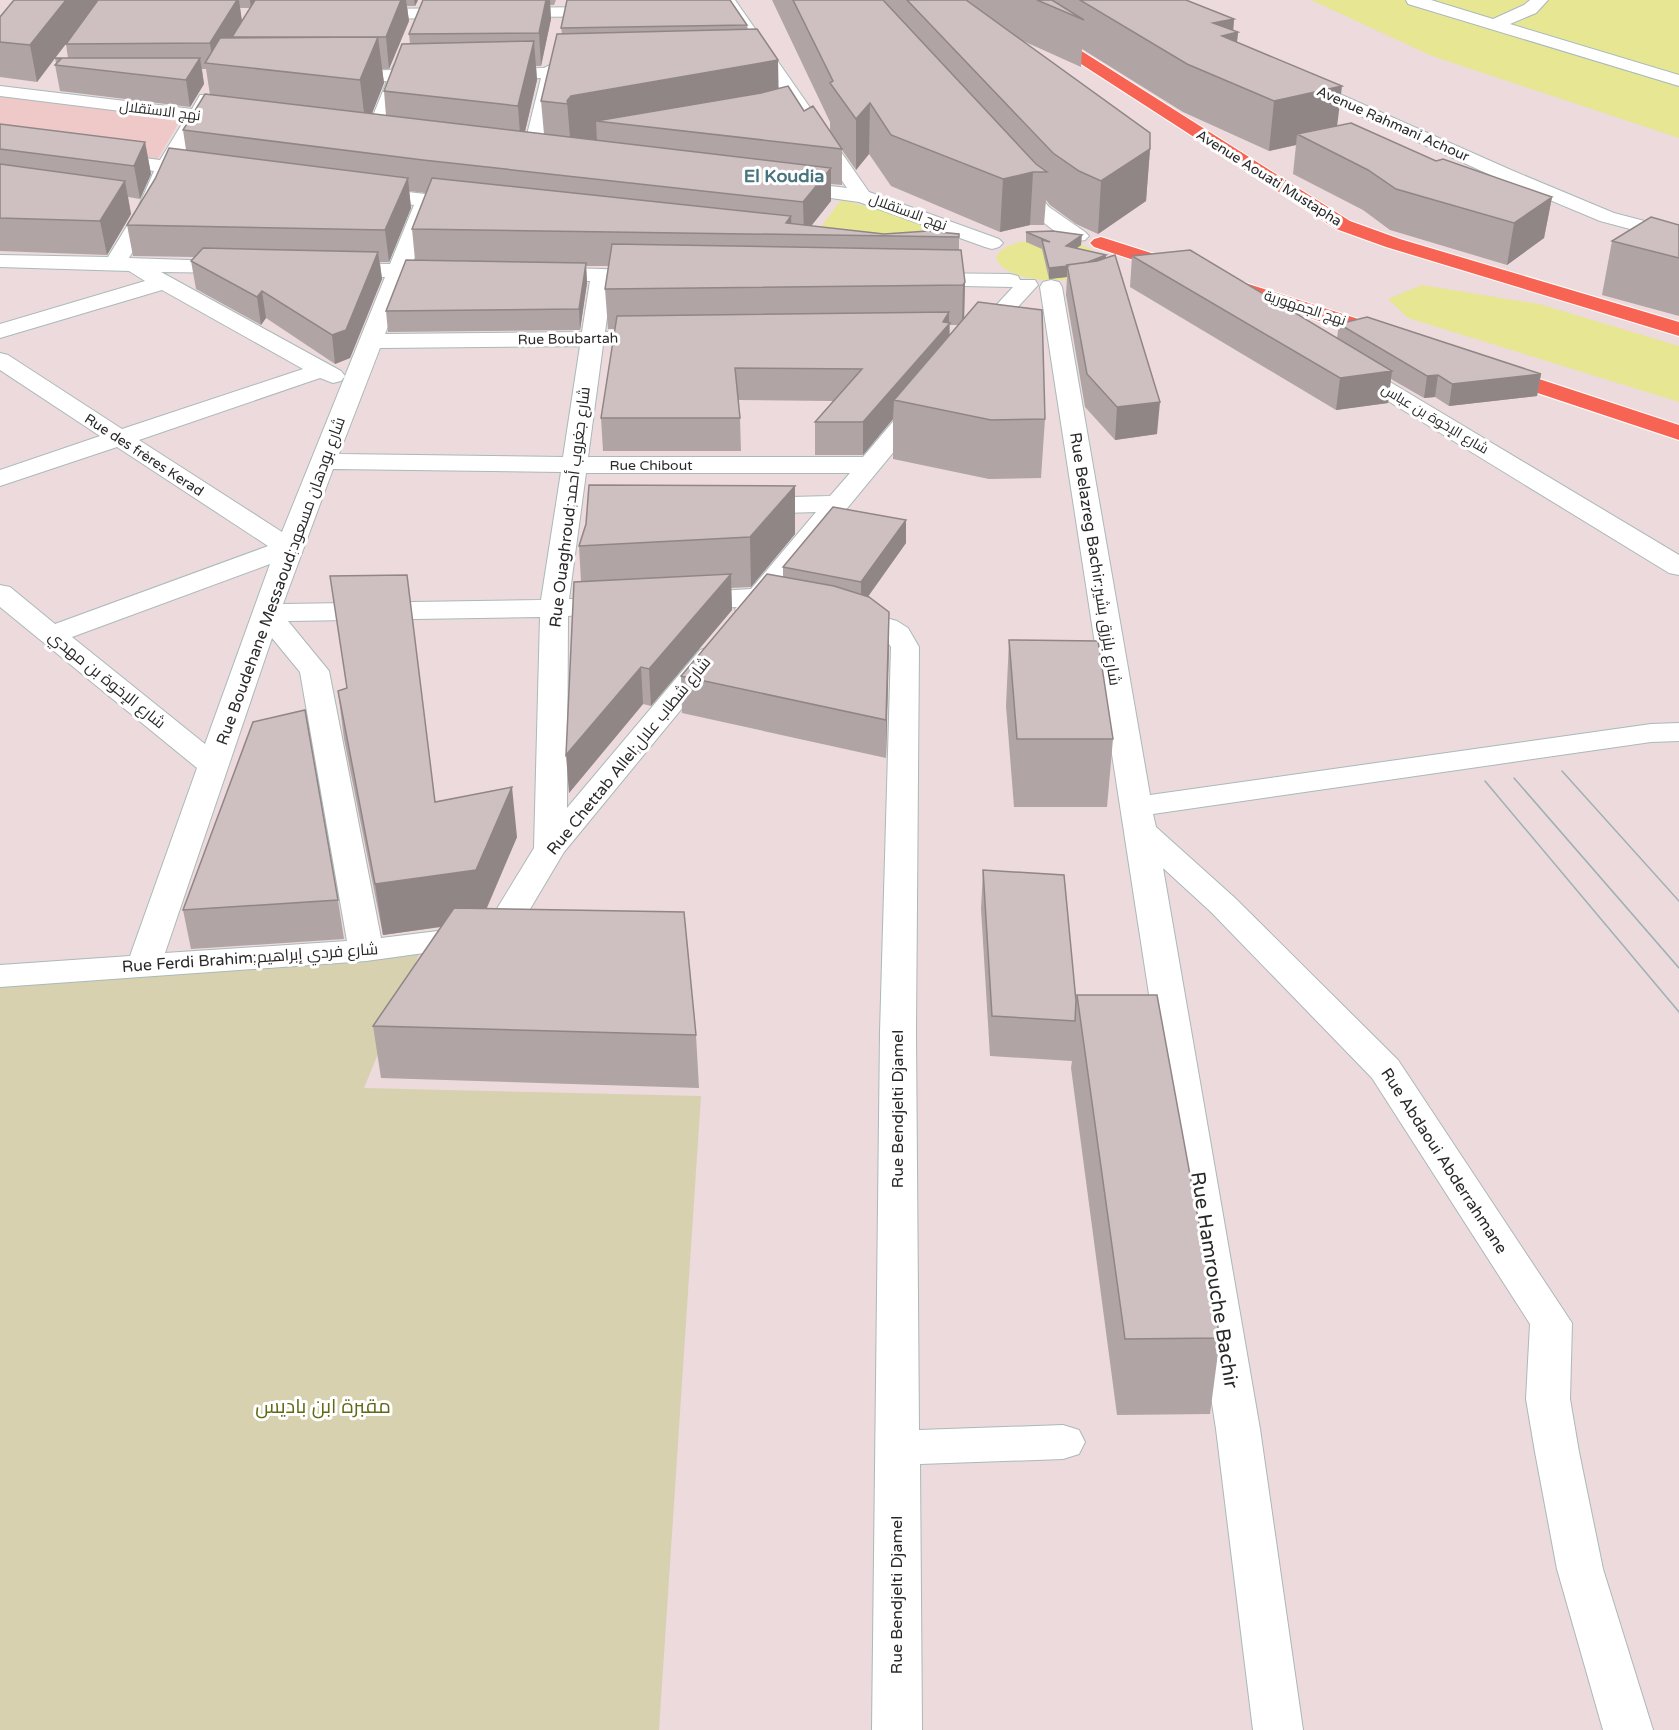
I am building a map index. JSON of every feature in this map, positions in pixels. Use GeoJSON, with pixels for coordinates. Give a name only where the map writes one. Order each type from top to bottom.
{"type":"FeatureCollection","features":[{"type":"Feature","properties":{"kind":"main road","name":"Avenue Aouati Mustapha"},"geometry":{"type":"LineString","coordinates":[[990,0],[1343,225],[1393,243],[1679,329]]}},
{"type":"Feature","properties":{"kind":"main road","name":"نهج الجمهورية"},"geometry":{"type":"LineString","coordinates":[[1101,243],[1191,270],[1407,342]]}},
{"type":"Feature","properties":{"kind":"main road"},"geometry":{"type":"LineString","coordinates":[[1475,365],[1679,432]]}},
{"type":"Feature","properties":{"kind":"street"},"geometry":{"type":"LineString","coordinates":[[1414,0],[1679,81]]}},
{"type":"Feature","properties":{"kind":"street"},"geometry":{"type":"LineString","coordinates":[[1495,24],[1530,9],[1540,0]]}},
{"type":"Feature","properties":{"kind":"street"},"geometry":{"type":"LineString","coordinates":[[560,32],[564,6]]}},
{"type":"Feature","properties":{"kind":"street"},"geometry":{"type":"LineString","coordinates":[[346,14],[427,7],[564,6],[632,11]]}},
{"type":"Feature","properties":{"kind":"street"},"geometry":{"type":"LineString","coordinates":[[374,138],[427,7]]}},
{"type":"Feature","properties":{"kind":"street"},"geometry":{"type":"LineString","coordinates":[[724,7],[776,68],[862,196]]}},
{"type":"Feature","properties":{"kind":"street"},"geometry":{"type":"LineString","coordinates":[[532,155],[556,53]]}},
{"type":"Feature","properties":{"kind":"street"},"geometry":{"type":"LineString","coordinates":[[753,68],[776,68]]}},
{"type":"Feature","properties":{"kind":"street"},"geometry":{"type":"LineString","coordinates":[[480,75],[610,72]]}},
{"type":"Feature","properties":{"kind":"street","name":"Avenue Rahmani Achour"},"geometry":{"type":"LineString","coordinates":[[1278,72],[1504,174],[1607,217],[1679,236]]}},
{"type":"Feature","properties":{"kind":"street"},"geometry":{"type":"LineString","coordinates":[[315,77],[457,75]]}},
{"type":"Feature","properties":{"kind":"street"},"geometry":{"type":"LineString","coordinates":[[38,96],[54,77]]}},
{"type":"Feature","properties":{"kind":"street"},"geometry":{"type":"LineString","coordinates":[[124,264],[166,167],[215,87]]}},
{"type":"Feature","properties":{"kind":"street","name":"نهج الاستقلال"},"geometry":{"type":"LineString","coordinates":[[0,91],[256,123]]}},
{"type":"Feature","properties":{"kind":"street"},"geometry":{"type":"LineString","coordinates":[[783,114],[804,109]]}},
{"type":"Feature","properties":{"kind":"street"},"geometry":{"type":"LineString","coordinates":[[350,135],[396,141]]}},
{"type":"Feature","properties":{"kind":"street"},"geometry":{"type":"LineString","coordinates":[[510,153],[554,158]]}},
{"type":"Feature","properties":{"kind":"street"},"geometry":{"type":"LineString","coordinates":[[83,157],[225,175]]}},
{"type":"Feature","properties":{"kind":"street"},"geometry":{"type":"LineString","coordinates":[[1003,167],[1042,211],[1078,236]]}},
{"type":"Feature","properties":{"kind":"street","name":"نهج الاستقلال"},"geometry":{"type":"LineString","coordinates":[[767,184],[862,196],[1001,240],[984,249],[980,256],[981,264]]}},
{"type":"Feature","properties":{"kind":"street"},"geometry":{"type":"LineString","coordinates":[[343,190],[486,207]]}},
{"type":"Feature","properties":{"kind":"street","name":"Rue Boudehane Messaoud;شارع بودهان مسعود"},"geometry":{"type":"LineString","coordinates":[[144,965],[289,548],[426,201]]}},
{"type":"Feature","properties":{"kind":"street"},"geometry":{"type":"LineString","coordinates":[[126,205],[148,208]]}},
{"type":"Feature","properties":{"kind":"street"},"geometry":{"type":"LineString","coordinates":[[1043,233],[1078,236],[1101,243],[1114,250],[1120,259],[1119,268],[1115,272]]}},
{"type":"Feature","properties":{"kind":"street"},"geometry":{"type":"LineString","coordinates":[[0,261],[260,268]]}},
{"type":"Feature","properties":{"kind":"street"},"geometry":{"type":"LineString","coordinates":[[958,261],[981,264],[997,276],[1040,285]]}},
{"type":"Feature","properties":{"kind":"street"},"geometry":{"type":"LineString","coordinates":[[124,264],[164,282],[352,387]]}},
{"type":"Feature","properties":{"kind":"street"},"geometry":{"type":"LineString","coordinates":[[317,269],[466,273]]}},
{"type":"Feature","properties":{"kind":"street"},"geometry":{"type":"LineString","coordinates":[[1191,270],[1282,326]]}},
{"type":"Feature","properties":{"kind":"street"},"geometry":{"type":"LineString","coordinates":[[523,274],[674,276]]}},
{"type":"Feature","properties":{"kind":"street","name":"Rue Ouaghroud;شارع جغروب أحمد"},"geometry":{"type":"LineString","coordinates":[[550,848],[554,608],[579,510],[574,465],[602,275]]}},
{"type":"Feature","properties":{"kind":"street"},"geometry":{"type":"LineString","coordinates":[[901,280],[1040,285]]}},
{"type":"Feature","properties":{"kind":"street"},"geometry":{"type":"LineString","coordinates":[[0,331],[164,282]]}},
{"type":"Feature","properties":{"kind":"street"},"geometry":{"type":"LineString","coordinates":[[965,343],[1040,285]]}},
{"type":"Feature","properties":{"kind":"street","name":"Rue Belazreg Bachir;شارع بلزرق بشير"},"geometry":{"type":"LineString","coordinates":[[1040,285],[1139,819]]}},
{"type":"Feature","properties":{"kind":"street","name":"Rue Boubartah"},"geometry":{"type":"LineString","coordinates":[[371,341],[675,338]]}},
{"type":"Feature","properties":{"kind":"street","name":"شارع الإخوة بن عباس"},"geometry":{"type":"LineString","coordinates":[[1333,357],[1679,567]]}},
{"type":"Feature","properties":{"kind":"street","name":"Rue des frères Kerad"},"geometry":{"type":"LineString","coordinates":[[0,360],[289,548]]}},
{"type":"Feature","properties":{"kind":"street"},"geometry":{"type":"LineString","coordinates":[[0,478],[322,370]]}},
{"type":"Feature","properties":{"kind":"street","name":"Rue Chettab Allel;شارع شطاب علال"},"geometry":{"type":"LineString","coordinates":[[499,934],[550,848],[936,386]]}},
{"type":"Feature","properties":{"kind":"street","name":"Rue Chibout"},"geometry":{"type":"LineString","coordinates":[[323,461],[574,465],[870,465]]}},
{"type":"Feature","properties":{"kind":"street"},"geometry":{"type":"LineString","coordinates":[[732,507],[837,504]]}},
{"type":"Feature","properties":{"kind":"street"},"geometry":{"type":"LineString","coordinates":[[51,635],[289,548]]}},
{"type":"Feature","properties":{"kind":"street","name":"شارع الإخوة بن مهدي"},"geometry":{"type":"LineString","coordinates":[[0,593],[213,766]]}},
{"type":"Feature","properties":{"kind":"street","name":"Rue Bendjelti Djamel"},"geometry":{"type":"LineString","coordinates":[[266,614],[554,608],[651,603],[742,618],[856,617],[877,623],[898,634],[905,646],[898,1032],[897,1730]]}},
{"type":"Feature","properties":{"kind":"street"},"geometry":{"type":"LineString","coordinates":[[266,614],[314,671],[366,950]]}},
{"type":"Feature","properties":{"kind":"street"},"geometry":{"type":"LineString","coordinates":[[1139,819],[1651,733],[1679,732]]}},
{"type":"Feature","properties":{"kind":"street","name":"Rue Abdaoui Abderrahmane"},"geometry":{"type":"LineString","coordinates":[[1139,819],[1385,1068],[1551,1323],[1548,1399],[1580,1569],[1628,1730]]}},
{"type":"Feature","properties":{"kind":"street","name":"Rue Hamrouche Bachir"},"geometry":{"type":"LineString","coordinates":[[1139,819],[1238,1429],[1278,1730]]}},
{"type":"Feature","properties":{"kind":"street","name":"Rue Ferdi Brahim;شارع فردي إبراهيم"},"geometry":{"type":"LineString","coordinates":[[7,968],[144,965],[366,950],[499,934]]}},
{"type":"Feature","properties":{"kind":"street"},"geometry":{"type":"LineString","coordinates":[[897,1448],[1063,1442]]}},
{"type":"Feature","properties":{"kind":"shaded area"},"geometry":{"type":"Polygon","coordinates":[[[1311,0],[1679,0],[1679,138],[1432,56],[1311,0]]]}},
{"type":"Feature","properties":{"kind":"shaded area"},"geometry":{"type":"Polygon","coordinates":[[[0,96],[181,119],[157,160],[0,138],[0,96]]]}},
{"type":"Feature","properties":{"kind":"shaded area"},"geometry":{"type":"Polygon","coordinates":[[[841,200],[899,214],[944,230],[940,239],[816,234],[841,200]]]}},
{"type":"Feature","properties":{"kind":"shaded area"},"geometry":{"type":"Polygon","coordinates":[[[1033,240],[1079,244],[1101,258],[1081,274],[1065,280],[1030,278],[1018,275],[1000,264],[996,257],[1003,249],[1033,240]]]}},
{"type":"Feature","properties":{"kind":"shaded area"},"geometry":{"type":"Polygon","coordinates":[[[1422,285],[1539,304],[1679,346],[1679,402],[1408,318],[1388,299],[1422,285]]]}},
{"type":"Feature","properties":{"kind":"green space","name":"مقبرة ابن باديس"},"geometry":{"type":"Polygon","coordinates":[[[420,952],[364,1088],[701,1096],[659,1730],[0,1730],[0,980],[420,952]]]}},
{"type":"Feature","properties":{"kind":"building"},"geometry":{"type":"Polygon","coordinates":[[[14,0],[66,0],[30,45],[0,42],[0,17],[14,0]]]}},
{"type":"Feature","properties":{"kind":"building"},"geometry":{"type":"Polygon","coordinates":[[[98,0],[237,0],[210,43],[66,44],[98,0]]]}},
{"type":"Feature","properties":{"kind":"building"},"geometry":{"type":"Polygon","coordinates":[[[255,0],[401,0],[386,37],[232,37],[255,0]]]}},
{"type":"Feature","properties":{"kind":"building"},"geometry":{"type":"Polygon","coordinates":[[[423,0],[546,0],[539,33],[409,34],[423,0]]]}},
{"type":"Feature","properties":{"kind":"building"},"geometry":{"type":"Polygon","coordinates":[[[567,0],[730,0],[747,25],[561,28],[567,0]]]}},
{"type":"Feature","properties":{"kind":"building"},"geometry":{"type":"Polygon","coordinates":[[[793,0],[883,0],[1036,164],[1047,172],[1033,172],[1003,179],[891,135],[870,103],[856,119],[830,83],[833,81],[793,0]]]}},
{"type":"Feature","properties":{"kind":"building"},"geometry":{"type":"Polygon","coordinates":[[[907,0],[966,0],[1150,133],[1150,149],[1101,181],[1079,171],[1053,153],[907,0]]]}},
{"type":"Feature","properties":{"kind":"building"},"geometry":{"type":"Polygon","coordinates":[[[1037,0],[1052,0],[1084,20],[1037,0]]]}},
{"type":"Feature","properties":{"kind":"building"},"geometry":{"type":"Polygon","coordinates":[[[1080,0],[1186,0],[1234,19],[1213,23],[1238,32],[1222,36],[1342,86],[1274,101],[1187,64],[1080,0]]]}},
{"type":"Feature","properties":{"kind":"building"},"geometry":{"type":"Polygon","coordinates":[[[757,29],[778,60],[571,96],[567,101],[568,104],[541,101],[557,34],[757,29]]]}},
{"type":"Feature","properties":{"kind":"building"},"geometry":{"type":"Polygon","coordinates":[[[378,37],[360,80],[205,63],[220,38],[378,37]]]}},
{"type":"Feature","properties":{"kind":"building"},"geometry":{"type":"Polygon","coordinates":[[[534,41],[518,106],[384,91],[402,44],[534,41]]]}},
{"type":"Feature","properties":{"kind":"building"},"geometry":{"type":"Polygon","coordinates":[[[55,58],[200,58],[186,80],[55,65],[61,59],[55,58]]]}},
{"type":"Feature","properties":{"kind":"building"},"geometry":{"type":"Polygon","coordinates":[[[788,86],[804,111],[813,106],[842,149],[596,121],[761,93],[788,86]]]}},
{"type":"Feature","properties":{"kind":"building"},"geometry":{"type":"Polygon","coordinates":[[[205,94],[831,168],[803,202],[423,160],[183,130],[205,94]]]}},
{"type":"Feature","properties":{"kind":"building"},"geometry":{"type":"Polygon","coordinates":[[[1351,123],[1436,161],[1443,159],[1552,197],[1514,223],[1396,189],[1368,170],[1297,134],[1351,123]]]}},
{"type":"Feature","properties":{"kind":"building"},"geometry":{"type":"Polygon","coordinates":[[[0,124],[145,142],[134,166],[0,149],[0,124]]]}},
{"type":"Feature","properties":{"kind":"building"},"geometry":{"type":"Polygon","coordinates":[[[169,148],[408,178],[385,230],[127,225],[155,179],[169,148]]]}},
{"type":"Feature","properties":{"kind":"building"},"geometry":{"type":"Polygon","coordinates":[[[0,164],[125,181],[100,221],[0,218],[0,164]]]}},
{"type":"Feature","properties":{"kind":"building"},"geometry":{"type":"Polygon","coordinates":[[[432,178],[791,216],[786,223],[884,234],[928,231],[959,234],[959,237],[412,229],[432,178]]]}},
{"type":"Feature","properties":{"kind":"building"},"geometry":{"type":"Polygon","coordinates":[[[1651,217],[1679,225],[1679,258],[1612,241],[1651,217]]]}},
{"type":"Feature","properties":{"kind":"building"},"geometry":{"type":"Polygon","coordinates":[[[1053,231],[1082,235],[1066,246],[1106,255],[1088,262],[1049,268],[1042,240],[1050,242],[1026,232],[1053,231]]]}},
{"type":"Feature","properties":{"kind":"building"},"geometry":{"type":"Polygon","coordinates":[[[612,244],[961,250],[965,282],[963,285],[605,289],[612,244]]]}},
{"type":"Feature","properties":{"kind":"building"},"geometry":{"type":"Polygon","coordinates":[[[203,248],[378,252],[346,330],[332,335],[262,291],[257,297],[191,261],[203,248]]]}},
{"type":"Feature","properties":{"kind":"building"},"geometry":{"type":"Polygon","coordinates":[[[1190,250],[1392,371],[1340,378],[1132,256],[1190,250]]]}},
{"type":"Feature","properties":{"kind":"building"},"geometry":{"type":"Polygon","coordinates":[[[1115,255],[1160,402],[1117,407],[1087,374],[1067,265],[1097,261],[1115,255]]]}},
{"type":"Feature","properties":{"kind":"building"},"geometry":{"type":"Polygon","coordinates":[[[406,260],[586,263],[579,309],[386,311],[406,260]]]}},
{"type":"Feature","properties":{"kind":"building"},"geometry":{"type":"Polygon","coordinates":[[[978,302],[1042,310],[1045,419],[991,420],[894,400],[978,302]]]}},
{"type":"Feature","properties":{"kind":"building"},"geometry":{"type":"Polygon","coordinates":[[[949,312],[943,322],[950,323],[863,422],[815,422],[862,369],[735,368],[740,418],[601,418],[617,316],[949,312]]]}},
{"type":"Feature","properties":{"kind":"building"},"geometry":{"type":"Polygon","coordinates":[[[1367,317],[1541,374],[1452,384],[1438,375],[1427,376],[1339,324],[1367,317]]]}},
{"type":"Feature","properties":{"kind":"building"},"geometry":{"type":"Polygon","coordinates":[[[589,485],[795,486],[750,537],[579,546],[586,524],[589,485]]]}},
{"type":"Feature","properties":{"kind":"building"},"geometry":{"type":"Polygon","coordinates":[[[833,507],[906,520],[861,582],[783,567],[833,507]]]}},
{"type":"Feature","properties":{"kind":"building"},"geometry":{"type":"Polygon","coordinates":[[[731,574],[649,669],[641,667],[566,755],[574,582],[731,574]]]}},
{"type":"Feature","properties":{"kind":"building"},"geometry":{"type":"Polygon","coordinates":[[[767,574],[834,586],[869,597],[889,612],[886,720],[681,676],[767,574]]]}},
{"type":"Feature","properties":{"kind":"building"},"geometry":{"type":"Polygon","coordinates":[[[407,575],[435,802],[512,787],[476,870],[375,884],[338,691],[347,688],[330,576],[407,575]]]}},
{"type":"Feature","properties":{"kind":"building"},"geometry":{"type":"Polygon","coordinates":[[[1009,640],[1098,641],[1113,739],[1017,739],[1009,640]]]}},
{"type":"Feature","properties":{"kind":"building"},"geometry":{"type":"Polygon","coordinates":[[[305,710],[338,900],[183,910],[253,722],[305,710]]]}},
{"type":"Feature","properties":{"kind":"building"},"geometry":{"type":"Polygon","coordinates":[[[983,870],[1064,875],[1076,1001],[1075,1021],[992,1016],[983,870]]]}},
{"type":"Feature","properties":{"kind":"building"},"geometry":{"type":"Polygon","coordinates":[[[454,908],[684,912],[696,1035],[373,1026],[454,908]]]}},
{"type":"Feature","properties":{"kind":"building"},"geometry":{"type":"Polygon","coordinates":[[[1077,995],[1157,995],[1220,1338],[1125,1339],[1077,995]]]}},
{"type":"Feature","properties":{"kind":"tram line"},"geometry":{"type":"LineString","coordinates":[[1562,771],[1679,901]]}},
{"type":"Feature","properties":{"kind":"tram line"},"geometry":{"type":"LineString","coordinates":[[1514,778],[1679,968]]}},
{"type":"Feature","properties":{"kind":"tram line"},"geometry":{"type":"LineString","coordinates":[[1485,781],[1679,1012]]}},
{"type":"Feature","properties":{"kind":"district","name":"El Koudia"},"geometry":{"type":"Point","coordinates":[784,176]}}]}
